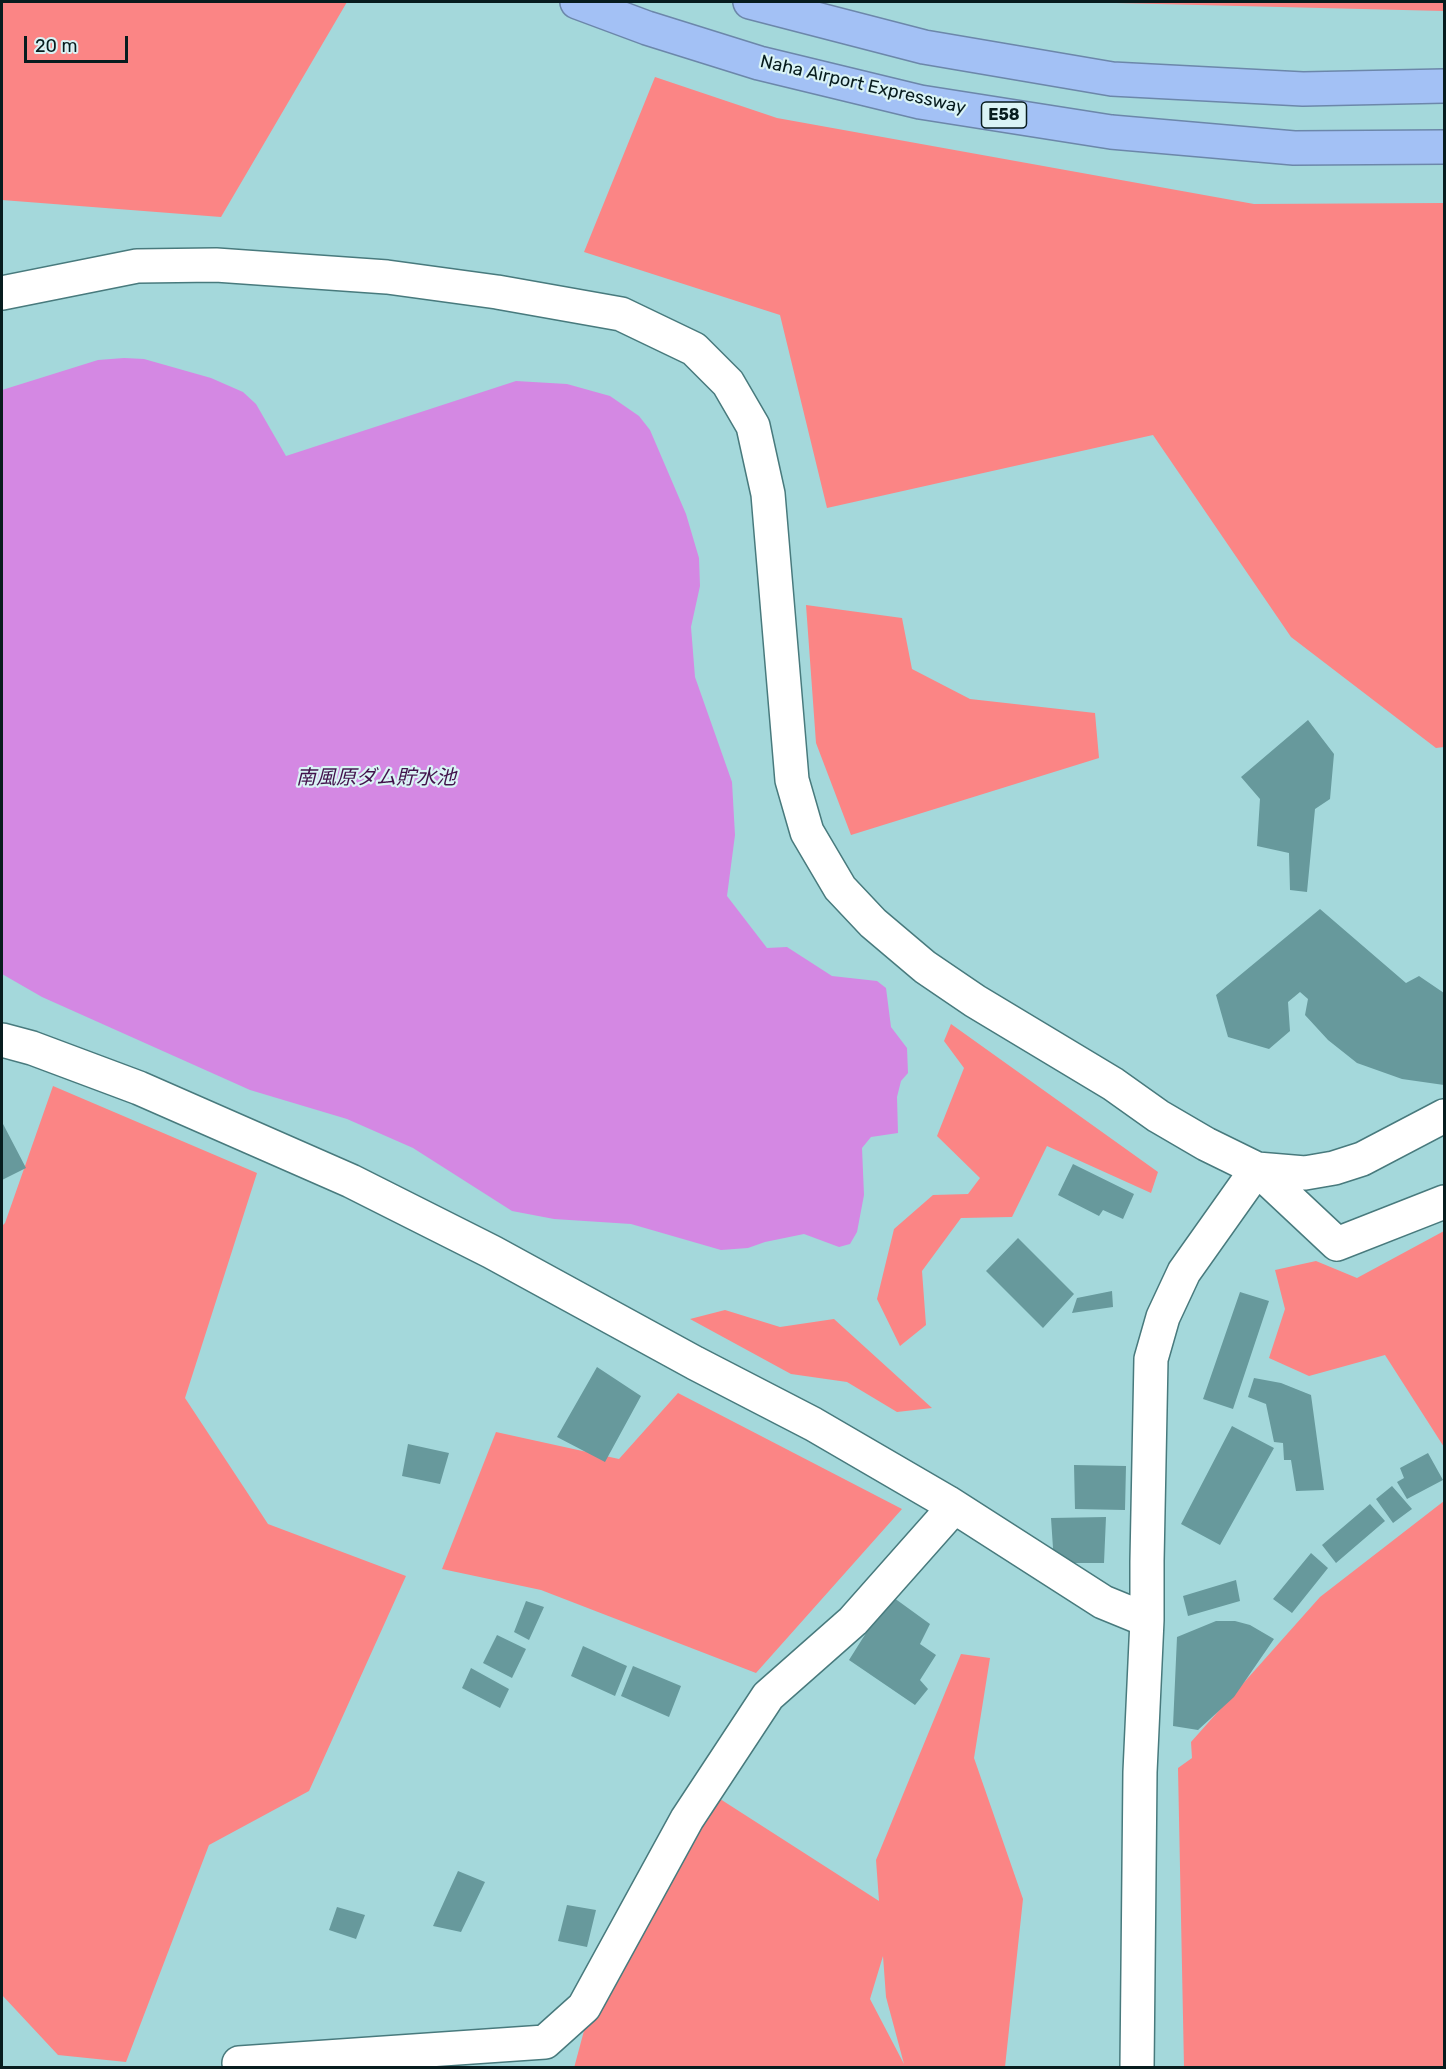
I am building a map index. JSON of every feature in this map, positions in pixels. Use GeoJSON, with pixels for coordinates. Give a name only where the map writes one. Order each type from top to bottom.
{"type":"FeatureCollection","features":[{"type":"Feature","properties":{"kind":"highway","name":"Naha Airport Expressway"},"geometry":{"type":"LineString","coordinates":[[577,2],[647,28],[759,63],[920,102],[1111,132],[1294,148],[1444,147]]}},
{"type":"Feature","properties":{"kind":"highway"},"geometry":{"type":"LineString","coordinates":[[750,2],[924,47],[1112,79],[1304,89],[1444,86]]}},
{"type":"Feature","properties":{"kind":"street"},"geometry":{"type":"LineString","coordinates":[[2,293],[137,266],[216,265],[387,277],[497,292],[621,314],[694,349],[728,383],[753,426],[768,494],[792,780],[807,832],[840,888],[873,923],[925,967],[975,1001],[1113,1084],[1158,1116],[1206,1144],[1257,1169],[1337,1244],[1444,1202]]}},
{"type":"Feature","properties":{"kind":"street"},"geometry":{"type":"LineString","coordinates":[[2,1040],[32,1048],[139,1088],[351,1181],[492,1252],[695,1363],[813,1424],[954,1507],[1103,1602],[1147,1620]]}},
{"type":"Feature","properties":{"kind":"street"},"geometry":{"type":"LineString","coordinates":[[1257,1169],[1305,1173],[1334,1168],[1362,1159],[1444,1116]]}},
{"type":"Feature","properties":{"kind":"street"},"geometry":{"type":"LineString","coordinates":[[1137,2067],[1140,1772],[1147,1620],[1151,1359],[1163,1317],[1184,1272],[1257,1169]]}},
{"type":"Feature","properties":{"kind":"street"},"geometry":{"type":"LineString","coordinates":[[239,2063],[545,2042],[584,2007],[687,1819],[768,1696],[853,1621],[954,1507]]}},
{"type":"Feature","properties":{"kind":"shaded area"},"geometry":{"type":"Polygon","coordinates":[[[2,2],[347,2],[221,217],[2,200],[2,2]]]}},
{"type":"Feature","properties":{"kind":"shaded area"},"geometry":{"type":"Polygon","coordinates":[[[1075,2],[1444,2],[1444,11],[1075,2]]]}},
{"type":"Feature","properties":{"kind":"shaded area"},"geometry":{"type":"Polygon","coordinates":[[[655,77],[777,118],[1254,204],[1444,203],[1444,747],[1436,748],[1291,637],[1153,435],[827,508],[780,315],[584,252],[655,77]]]}},
{"type":"Feature","properties":{"kind":"shaded area"},"geometry":{"type":"Polygon","coordinates":[[[806,605],[902,618],[912,669],[970,699],[1095,713],[1099,758],[851,835],[816,743],[806,605]]]}},
{"type":"Feature","properties":{"kind":"shaded area"},"geometry":{"type":"Polygon","coordinates":[[[951,1024],[1158,1172],[1151,1193],[1047,1146],[1012,1217],[961,1218],[922,1271],[926,1325],[900,1346],[877,1299],[894,1229],[933,1195],[968,1194],[980,1178],[937,1136],[964,1068],[944,1041],[951,1024]]]}},
{"type":"Feature","properties":{"kind":"shaded area"},"geometry":{"type":"Polygon","coordinates":[[[53,1086],[257,1173],[185,1398],[268,1524],[406,1576],[309,1791],[209,1845],[126,2062],[58,2055],[2,1995],[2,1226],[53,1086]]]}},
{"type":"Feature","properties":{"kind":"shaded area"},"geometry":{"type":"Polygon","coordinates":[[[1444,1231],[1444,1447],[1385,1355],[1309,1376],[1269,1358],[1285,1309],[1275,1270],[1316,1261],[1357,1278],[1444,1231]]]}},
{"type":"Feature","properties":{"kind":"shaded area"},"geometry":{"type":"Polygon","coordinates":[[[725,1310],[780,1327],[834,1319],[932,1408],[897,1412],[847,1382],[791,1374],[690,1319],[725,1310]]]}},
{"type":"Feature","properties":{"kind":"shaded area"},"geometry":{"type":"Polygon","coordinates":[[[678,1393],[902,1509],[756,1673],[541,1590],[442,1569],[496,1432],[619,1459],[678,1393]]]}},
{"type":"Feature","properties":{"kind":"shaded area"},"geometry":{"type":"Polygon","coordinates":[[[1444,1501],[1444,2067],[1184,2067],[1178,1768],[1192,1758],[1191,1742],[1320,1597],[1444,1501]]]}},
{"type":"Feature","properties":{"kind":"shaded area"},"geometry":{"type":"Polygon","coordinates":[[[961,1654],[990,1658],[974,1758],[1023,1899],[1005,2067],[574,2068],[589,2012],[717,1797],[879,1901],[876,1860],[961,1654]],[[883,1956],[870,1999],[904,2064],[886,1997],[883,1956]]]}},
{"type":"Feature","properties":{"kind":"water","name":"南風原ダム貯水池"},"geometry":{"type":"Polygon","coordinates":[[[144,359],[211,378],[243,392],[256,404],[286,456],[516,381],[567,384],[610,396],[639,416],[650,430],[686,514],[699,558],[700,586],[691,627],[695,677],[732,782],[735,835],[727,896],[767,948],[787,947],[832,976],[877,981],[886,988],[891,1027],[907,1048],[908,1073],[901,1081],[897,1097],[898,1133],[871,1137],[862,1148],[864,1195],[857,1232],[850,1244],[839,1247],[804,1234],[748,1248],[721,1250],[631,1224],[554,1219],[512,1211],[413,1148],[347,1119],[250,1090],[42,997],[2,974],[2,390],[98,360],[144,359]]]}},
{"type":"Feature","properties":{"kind":"building"},"geometry":{"type":"Polygon","coordinates":[[[1308,720],[1334,754],[1330,799],[1315,809],[1307,892],[1290,890],[1289,853],[1257,846],[1260,799],[1241,777],[1308,720]]]}},
{"type":"Feature","properties":{"kind":"building"},"geometry":{"type":"Polygon","coordinates":[[[1320,909],[1406,983],[1419,976],[1444,993],[1444,1085],[1402,1079],[1357,1063],[1328,1040],[1305,1015],[1308,999],[1300,992],[1288,1002],[1290,1031],[1269,1049],[1228,1037],[1216,995],[1320,909]]]}},
{"type":"Feature","properties":{"kind":"building"},"geometry":{"type":"Polygon","coordinates":[[[2,1122],[26,1168],[2,1180],[2,1122]]]}},
{"type":"Feature","properties":{"kind":"building"},"geometry":{"type":"Polygon","coordinates":[[[1073,1164],[1134,1194],[1123,1219],[1103,1210],[1099,1216],[1058,1195],[1073,1164]]]}},
{"type":"Feature","properties":{"kind":"building"},"geometry":{"type":"Polygon","coordinates":[[[1018,1238],[1074,1294],[1043,1328],[986,1271],[1018,1238]]]}},
{"type":"Feature","properties":{"kind":"building"},"geometry":{"type":"Polygon","coordinates":[[[1112,1291],[1113,1307],[1072,1313],[1077,1298],[1112,1291]]]}},
{"type":"Feature","properties":{"kind":"building"},"geometry":{"type":"Polygon","coordinates":[[[1240,1292],[1269,1301],[1233,1409],[1203,1399],[1240,1292]]]}},
{"type":"Feature","properties":{"kind":"building"},"geometry":{"type":"Polygon","coordinates":[[[597,1367],[641,1396],[605,1462],[557,1437],[597,1367]]]}},
{"type":"Feature","properties":{"kind":"building"},"geometry":{"type":"Polygon","coordinates":[[[1254,1378],[1281,1383],[1311,1395],[1324,1490],[1296,1491],[1291,1460],[1284,1460],[1283,1443],[1274,1442],[1266,1404],[1248,1397],[1254,1378]]]}},
{"type":"Feature","properties":{"kind":"building"},"geometry":{"type":"Polygon","coordinates":[[[1232,1426],[1274,1448],[1220,1545],[1181,1524],[1232,1426]]]}},
{"type":"Feature","properties":{"kind":"building"},"geometry":{"type":"Polygon","coordinates":[[[408,1444],[449,1453],[440,1484],[402,1476],[408,1444]]]}},
{"type":"Feature","properties":{"kind":"building"},"geometry":{"type":"Polygon","coordinates":[[[1428,1453],[1443,1480],[1407,1499],[1397,1482],[1404,1478],[1400,1468],[1428,1453]]]}},
{"type":"Feature","properties":{"kind":"building"},"geometry":{"type":"Polygon","coordinates":[[[1074,1465],[1126,1466],[1125,1510],[1075,1509],[1074,1465]]]}},
{"type":"Feature","properties":{"kind":"building"},"geometry":{"type":"Polygon","coordinates":[[[1392,1486],[1412,1509],[1393,1523],[1376,1499],[1392,1486]]]}},
{"type":"Feature","properties":{"kind":"building"},"geometry":{"type":"Polygon","coordinates":[[[1370,1504],[1385,1521],[1336,1563],[1322,1545],[1370,1504]]]}},
{"type":"Feature","properties":{"kind":"building"},"geometry":{"type":"Polygon","coordinates":[[[1106,1517],[1104,1563],[1054,1563],[1051,1518],[1106,1517]]]}},
{"type":"Feature","properties":{"kind":"building"},"geometry":{"type":"Polygon","coordinates":[[[1311,1553],[1328,1568],[1292,1613],[1273,1599],[1311,1553]]]}},
{"type":"Feature","properties":{"kind":"building"},"geometry":{"type":"Polygon","coordinates":[[[1236,1580],[1240,1601],[1188,1616],[1183,1596],[1236,1580]]]}},
{"type":"Feature","properties":{"kind":"building"},"geometry":{"type":"Polygon","coordinates":[[[890,1595],[930,1624],[920,1644],[936,1655],[920,1680],[928,1689],[915,1705],[849,1660],[890,1595]]]}},
{"type":"Feature","properties":{"kind":"building"},"geometry":{"type":"Polygon","coordinates":[[[526,1601],[544,1607],[529,1640],[514,1632],[526,1601]]]}},
{"type":"Feature","properties":{"kind":"building"},"geometry":{"type":"Polygon","coordinates":[[[1216,1621],[1235,1621],[1250,1625],[1274,1639],[1234,1697],[1198,1730],[1173,1726],[1177,1637],[1216,1621]]]}},
{"type":"Feature","properties":{"kind":"building"},"geometry":{"type":"Polygon","coordinates":[[[497,1635],[526,1649],[512,1678],[483,1663],[497,1635]]]}},
{"type":"Feature","properties":{"kind":"building"},"geometry":{"type":"Polygon","coordinates":[[[583,1646],[627,1666],[615,1696],[571,1676],[583,1646]]]}},
{"type":"Feature","properties":{"kind":"building"},"geometry":{"type":"Polygon","coordinates":[[[633,1666],[681,1686],[669,1717],[621,1696],[633,1666]]]}},
{"type":"Feature","properties":{"kind":"building"},"geometry":{"type":"Polygon","coordinates":[[[471,1668],[509,1689],[500,1708],[462,1688],[471,1668]]]}},
{"type":"Feature","properties":{"kind":"building"},"geometry":{"type":"Polygon","coordinates":[[[458,1871],[485,1882],[461,1932],[433,1926],[458,1871]]]}},
{"type":"Feature","properties":{"kind":"building"},"geometry":{"type":"Polygon","coordinates":[[[567,1905],[596,1910],[587,1947],[558,1941],[567,1905]]]}},
{"type":"Feature","properties":{"kind":"building"},"geometry":{"type":"Polygon","coordinates":[[[337,1907],[365,1915],[356,1939],[329,1930],[337,1907]]]}}]}
